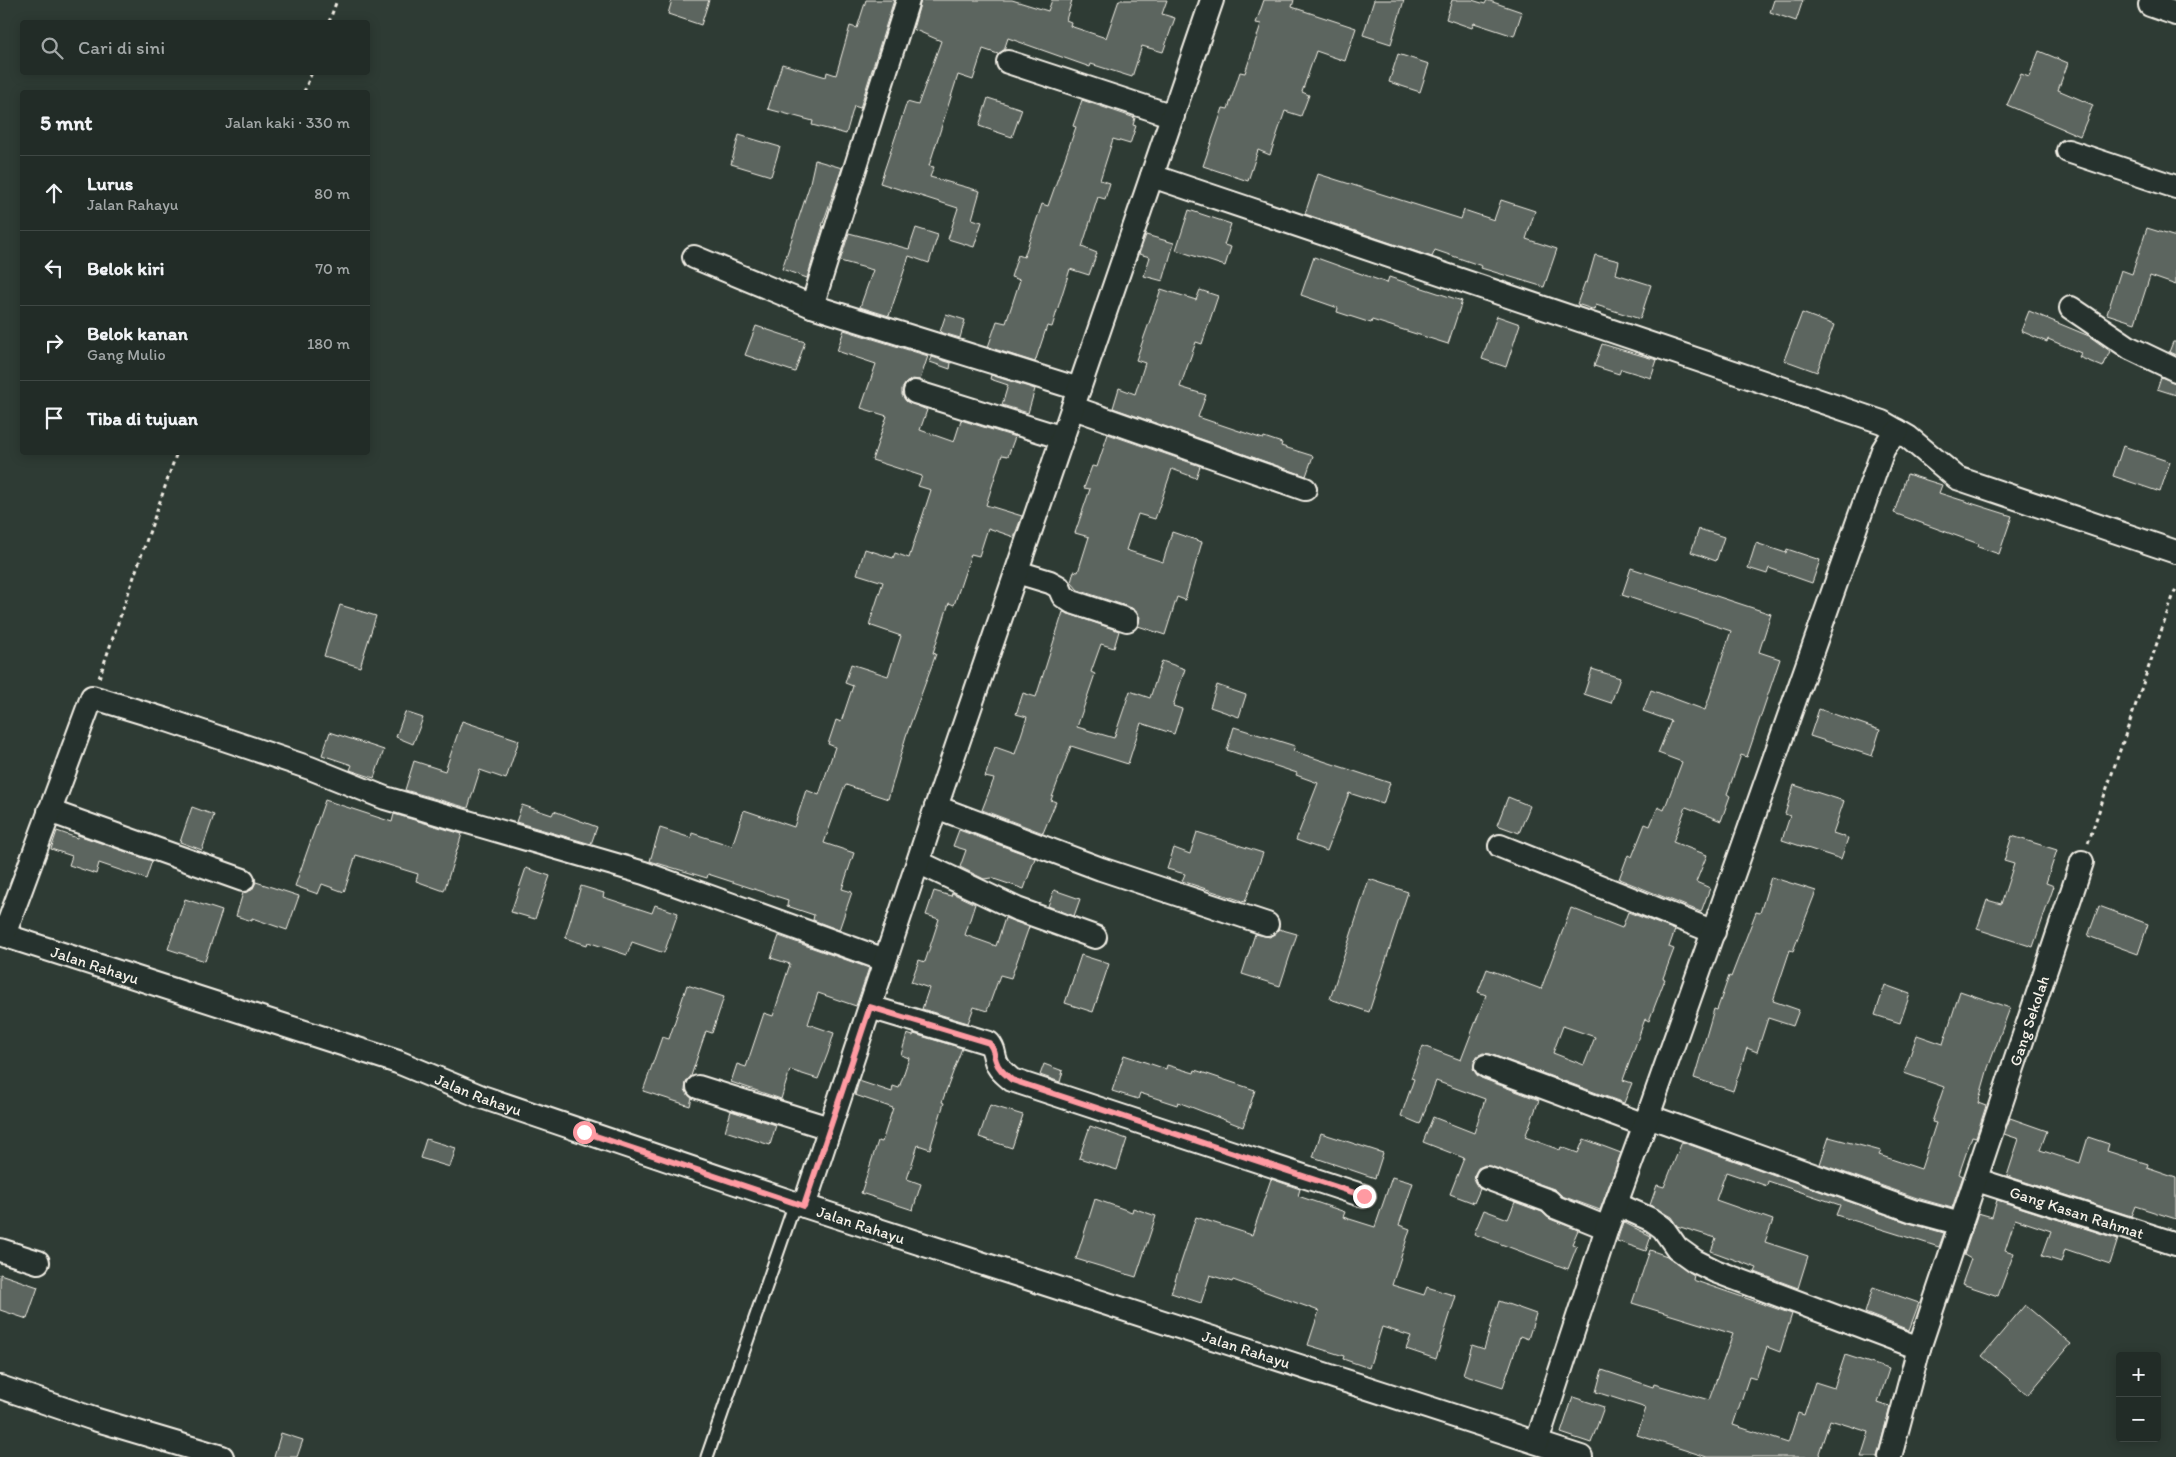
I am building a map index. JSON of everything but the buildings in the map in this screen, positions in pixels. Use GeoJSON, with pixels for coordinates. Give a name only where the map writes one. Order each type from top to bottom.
{"type":"FeatureCollection","features":[{"type":"Feature","properties":{"kind":"street"},"geometry":{"type":"LineString","coordinates":[[812,306],[908,0]]}},
{"type":"Feature","properties":{"kind":"street"},"geometry":{"type":"LineString","coordinates":[[799,1204],[829,1128],[936,807],[1212,0]]}},
{"type":"Feature","properties":{"kind":"street"},"geometry":{"type":"LineString","coordinates":[[2150,5],[2176,14]]}},
{"type":"Feature","properties":{"kind":"street"},"geometry":{"type":"LineString","coordinates":[[1008,62],[1173,116]]}},
{"type":"Feature","properties":{"kind":"street"},"geometry":{"type":"LineString","coordinates":[[2068,151],[2176,187]]}},
{"type":"Feature","properties":{"kind":"street"},"geometry":{"type":"LineString","coordinates":[[1152,176],[1882,422],[1898,431],[1957,478],[2176,552]]}},
{"type":"Feature","properties":{"kind":"street"},"geometry":{"type":"LineString","coordinates":[[694,257],[812,306],[1076,398],[1305,489]]}},
{"type":"Feature","properties":{"kind":"street"},"geometry":{"type":"LineString","coordinates":[[2071,308],[2130,348],[2176,370]]}},
{"type":"Feature","properties":{"kind":"street"},"geometry":{"type":"LineString","coordinates":[[915,392],[1063,438]]}},
{"type":"Feature","properties":{"kind":"street"},"geometry":{"type":"LineString","coordinates":[[1537,1442],[1607,1228],[1647,1121],[1883,450],[1898,431]]}},
{"type":"Feature","properties":{"kind":"street"},"geometry":{"type":"LineString","coordinates":[[1017,572],[1050,582],[1059,587],[1063,596],[1072,602],[1127,620]]}},
{"type":"Feature","properties":{"kind":"street"},"geometry":{"type":"LineString","coordinates":[[2,934],[92,697],[301,765],[385,798],[644,874],[885,960]]}},
{"type":"Feature","properties":{"kind":"street"},"geometry":{"type":"LineString","coordinates":[[936,807],[1101,869],[1267,924]]}},
{"type":"Feature","properties":{"kind":"street"},"geometry":{"type":"LineString","coordinates":[[49,811],[243,880]]}},
{"type":"Feature","properties":{"kind":"street"},"geometry":{"type":"LineString","coordinates":[[1500,846],[1714,932]]}},
{"type":"Feature","properties":{"kind":"street"},"geometry":{"type":"LineString","coordinates":[[918,862],[1017,909],[1095,937]]}},
{"type":"Feature","properties":{"kind":"street","name":"Gang Sekolah"},"geometry":{"type":"LineString","coordinates":[[1890,1457],[1919,1348],[1977,1180],[2082,862]]}},
{"type":"Feature","properties":{"kind":"street","name":"Jalan Rahayu"},"geometry":{"type":"LineString","coordinates":[[2,934],[398,1062],[482,1097],[799,1204],[1580,1457]]}},
{"type":"Feature","properties":{"kind":"street"},"geometry":{"type":"LineString","coordinates":[[870,1007],[989,1043],[995,1049],[996,1062],[1000,1070],[1012,1080],[1364,1196]]}},
{"type":"Feature","properties":{"kind":"street"},"geometry":{"type":"LineString","coordinates":[[1486,1066],[1913,1211],[1961,1224]]}},
{"type":"Feature","properties":{"kind":"street"},"geometry":{"type":"LineString","coordinates":[[698,1087],[829,1128]]}},
{"type":"Feature","properties":{"kind":"street"},"geometry":{"type":"LineString","coordinates":[[1487,1178],[1549,1201],[1555,1207],[1607,1228]]}},
{"type":"Feature","properties":{"kind":"street","name":"Gang Kasan Rahmat"},"geometry":{"type":"LineString","coordinates":[[1977,1180],[2176,1244]]}},
{"type":"Feature","properties":{"kind":"street"},"geometry":{"type":"LineString","coordinates":[[1616,1204],[1663,1228],[1677,1248],[1708,1268],[1919,1348]]}},
{"type":"Feature","properties":{"kind":"street"},"geometry":{"type":"LineString","coordinates":[[0,1250],[38,1262]]}},
{"type":"Feature","properties":{"kind":"street"},"geometry":{"type":"LineString","coordinates":[[0,1387],[94,1419],[222,1457]]}},
{"type":"Feature","properties":{"kind":"lane"},"geometry":{"type":"LineString","coordinates":[[707,1457],[799,1204]]}},
{"type":"Feature","properties":{"kind":"path"},"geometry":{"type":"LineString","coordinates":[[330,20],[337,0]]}},
{"type":"Feature","properties":{"kind":"path"},"geometry":{"type":"LineString","coordinates":[[305,90],[311,75]]}},
{"type":"Feature","properties":{"kind":"path"},"geometry":{"type":"LineString","coordinates":[[92,697],[176,455]]}},
{"type":"Feature","properties":{"kind":"path"},"geometry":{"type":"LineString","coordinates":[[2082,862],[2176,588]]}},
{"type":"Feature","properties":{"kind":"route"},"geometry":{"type":"LineString","coordinates":[[584,1132],[804,1206],[870,1007],[989,1043],[995,1049],[996,1062],[1000,1070],[1012,1080],[1364,1196]]}}]}
